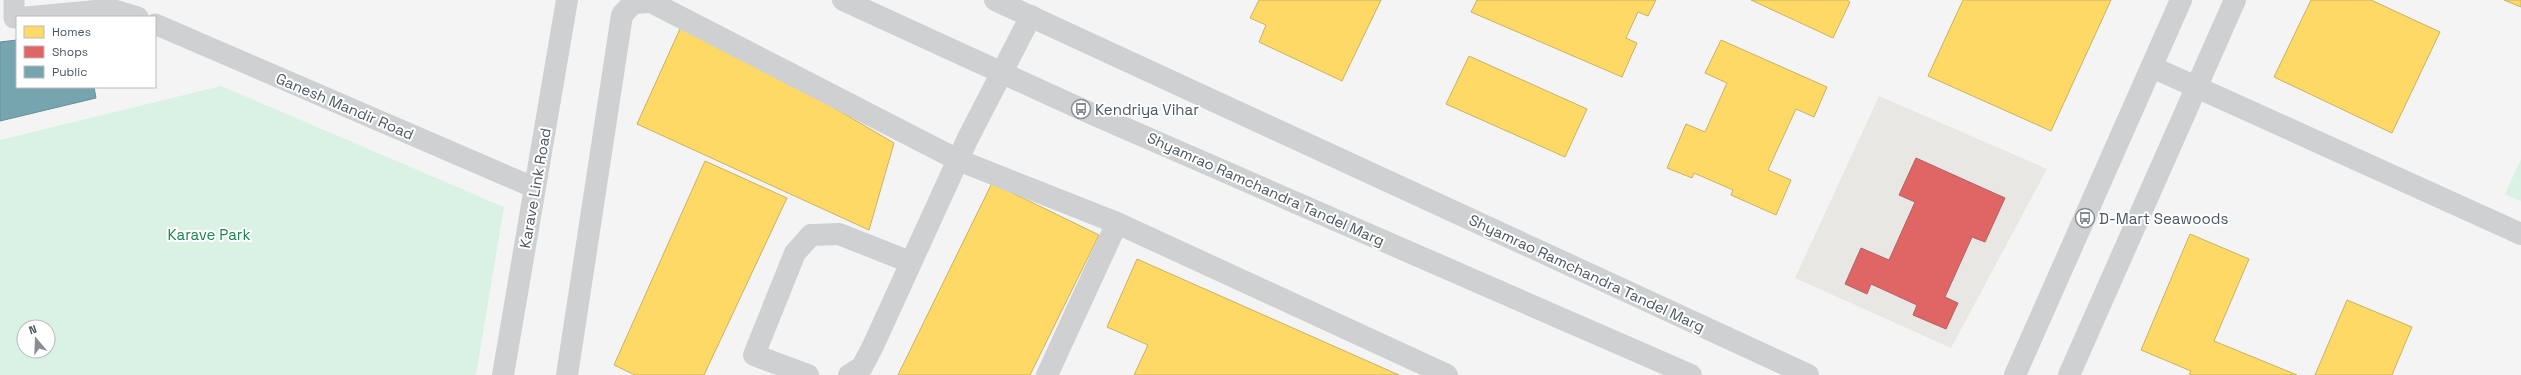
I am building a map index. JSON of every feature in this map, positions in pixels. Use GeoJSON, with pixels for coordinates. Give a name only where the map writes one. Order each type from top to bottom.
{"type":"FeatureCollection","features":[{"type":"Feature","properties":{"kind":"street","name":"Karave Link Road"},"geometry":{"type":"LineString","coordinates":[[503,375],[567,0]]}},
{"type":"Feature","properties":{"kind":"street","name":"Shyamrao Ramchandra Tandel Marg"},"geometry":{"type":"LineString","coordinates":[[842,0],[1003,73],[1691,375]]}},
{"type":"Feature","properties":{"kind":"street","name":"Shyamrao Ramchandra Tandel Marg"},"geometry":{"type":"LineString","coordinates":[[996,0],[1808,375]]}},
{"type":"Feature","properties":{"kind":"street"},"geometry":{"type":"LineString","coordinates":[[2015,375],[2181,0]]}},
{"type":"Feature","properties":{"kind":"street"},"geometry":{"type":"LineString","coordinates":[[2070,375],[2235,0]]}},
{"type":"Feature","properties":{"kind":"street"},"geometry":{"type":"LineString","coordinates":[[567,375],[622,14],[633,3],[651,2],[958,160],[1117,224],[1447,375]]}},
{"type":"Feature","properties":{"kind":"street"},"geometry":{"type":"LineString","coordinates":[[849,375],[862,367],[874,346],[910,262],[958,160],[1031,16]]}},
{"type":"Feature","properties":{"kind":"street"},"geometry":{"type":"LineString","coordinates":[[2152,67],[2521,234]]}},
{"type":"Feature","properties":{"kind":"street"},"geometry":{"type":"LineString","coordinates":[[1047,375],[1117,224]]}},
{"type":"Feature","properties":{"kind":"street"},"geometry":{"type":"LineString","coordinates":[[808,375],[754,355],[795,253],[811,235],[839,234],[910,262]]}},
{"type":"Feature","properties":{"kind":"lane"},"geometry":{"type":"LineString","coordinates":[[14,0],[14,18],[16,18]]}},
{"type":"Feature","properties":{"kind":"lane"},"geometry":{"type":"LineString","coordinates":[[35,16],[111,8],[135,16]]}},
{"type":"Feature","properties":{"kind":"lane","name":"Ganesh Mandir Road"},"geometry":{"type":"LineString","coordinates":[[156,24],[535,188]]}},
{"type":"Feature","properties":{"kind":"shaded area"},"geometry":{"type":"Polygon","coordinates":[[[1879,96],[2047,169],[1951,348],[1795,278],[1879,96]]]}},
{"type":"Feature","properties":{"kind":"green space","name":"Karave Park"},"geometry":{"type":"Polygon","coordinates":[[[221,86],[504,207],[476,375],[0,375],[0,140],[221,86]]]}},
{"type":"Feature","properties":{"kind":"green space"},"geometry":{"type":"Polygon","coordinates":[[[2521,159],[2521,201],[2505,194],[2521,159]]]}},
{"type":"Feature","properties":{"kind":"building: Homes"},"geometry":{"type":"Polygon","coordinates":[[[1259,0],[1381,0],[1342,81],[1259,42],[1266,25],[1250,18],[1259,0]]]}},
{"type":"Feature","properties":{"kind":"building: Homes"},"geometry":{"type":"Polygon","coordinates":[[[1477,0],[1656,0],[1648,16],[1638,12],[1626,38],[1637,43],[1622,77],[1471,12],[1477,0]]]}},
{"type":"Feature","properties":{"kind":"building: Homes"},"geometry":{"type":"Polygon","coordinates":[[[1751,0],[1847,0],[1850,2],[1833,38],[1751,0]]]}},
{"type":"Feature","properties":{"kind":"building: Homes"},"geometry":{"type":"Polygon","coordinates":[[[1963,0],[2111,0],[2051,131],[1928,76],[1963,0]]]}},
{"type":"Feature","properties":{"kind":"building: Homes"},"geometry":{"type":"Polygon","coordinates":[[[2311,0],[2371,0],[2440,32],[2392,133],[2274,77],[2311,0]]]}},
{"type":"Feature","properties":{"kind":"building: Homes"},"geometry":{"type":"Polygon","coordinates":[[[2504,0],[2521,0],[2521,7],[2504,0]]]}},
{"type":"Feature","properties":{"kind":"building: Homes"},"geometry":{"type":"Polygon","coordinates":[[[684,20],[894,143],[869,230],[637,124],[684,20]]]}},
{"type":"Feature","properties":{"kind":"building: Homes"},"geometry":{"type":"Polygon","coordinates":[[[1721,40],[1827,87],[1814,117],[1796,109],[1768,170],[1791,180],[1776,215],[1731,195],[1733,190],[1694,173],[1692,178],[1667,168],[1686,124],[1705,132],[1727,83],[1705,73],[1721,40]]]}},
{"type":"Feature","properties":{"kind":"building: Homes"},"geometry":{"type":"Polygon","coordinates":[[[1469,56],[1587,109],[1565,157],[1446,104],[1469,56]]]}},
{"type":"Feature","properties":{"kind":"building: Homes"},"geometry":{"type":"Polygon","coordinates":[[[705,161],[787,198],[704,375],[635,375],[614,365],[705,161]]]}},
{"type":"Feature","properties":{"kind":"building: Homes"},"geometry":{"type":"Polygon","coordinates":[[[992,183],[1099,235],[1030,375],[898,375],[992,183]]]}},
{"type":"Feature","properties":{"kind":"building: Homes"},"geometry":{"type":"Polygon","coordinates":[[[2190,234],[2249,259],[2214,341],[2297,375],[2189,375],[2191,371],[2141,350],[2190,234]]]}},
{"type":"Feature","properties":{"kind":"building: Homes"},"geometry":{"type":"Polygon","coordinates":[[[1137,259],[1399,375],[1134,375],[1148,345],[1107,327],[1137,259]]]}},
{"type":"Feature","properties":{"kind":"building: Homes"},"geometry":{"type":"Polygon","coordinates":[[[2347,300],[2412,327],[2392,375],[2315,375],[2347,300]]]}},
{"type":"Feature","properties":{"kind":"building: Shops"},"geometry":{"type":"Polygon","coordinates":[[[1916,158],[2005,198],[1985,242],[1972,237],[1945,297],[1958,303],[1946,329],[1913,315],[1917,305],[1871,284],[1867,294],[1845,284],[1861,248],[1889,260],[1915,202],[1899,195],[1916,158]]]}},
{"type":"Feature","properties":{"kind":"building: Public"},"geometry":{"type":"Polygon","coordinates":[[[16,40],[16,88],[94,88],[96,98],[0,121],[0,42],[16,40]]]}},
{"type":"Feature","properties":{"kind":"place","name":"Kendriya Vihar"},"geometry":{"type":"Point","coordinates":[1081,109]}},
{"type":"Feature","properties":{"kind":"place","name":"D-Mart Seawoods"},"geometry":{"type":"Point","coordinates":[2085,218]}}]}
